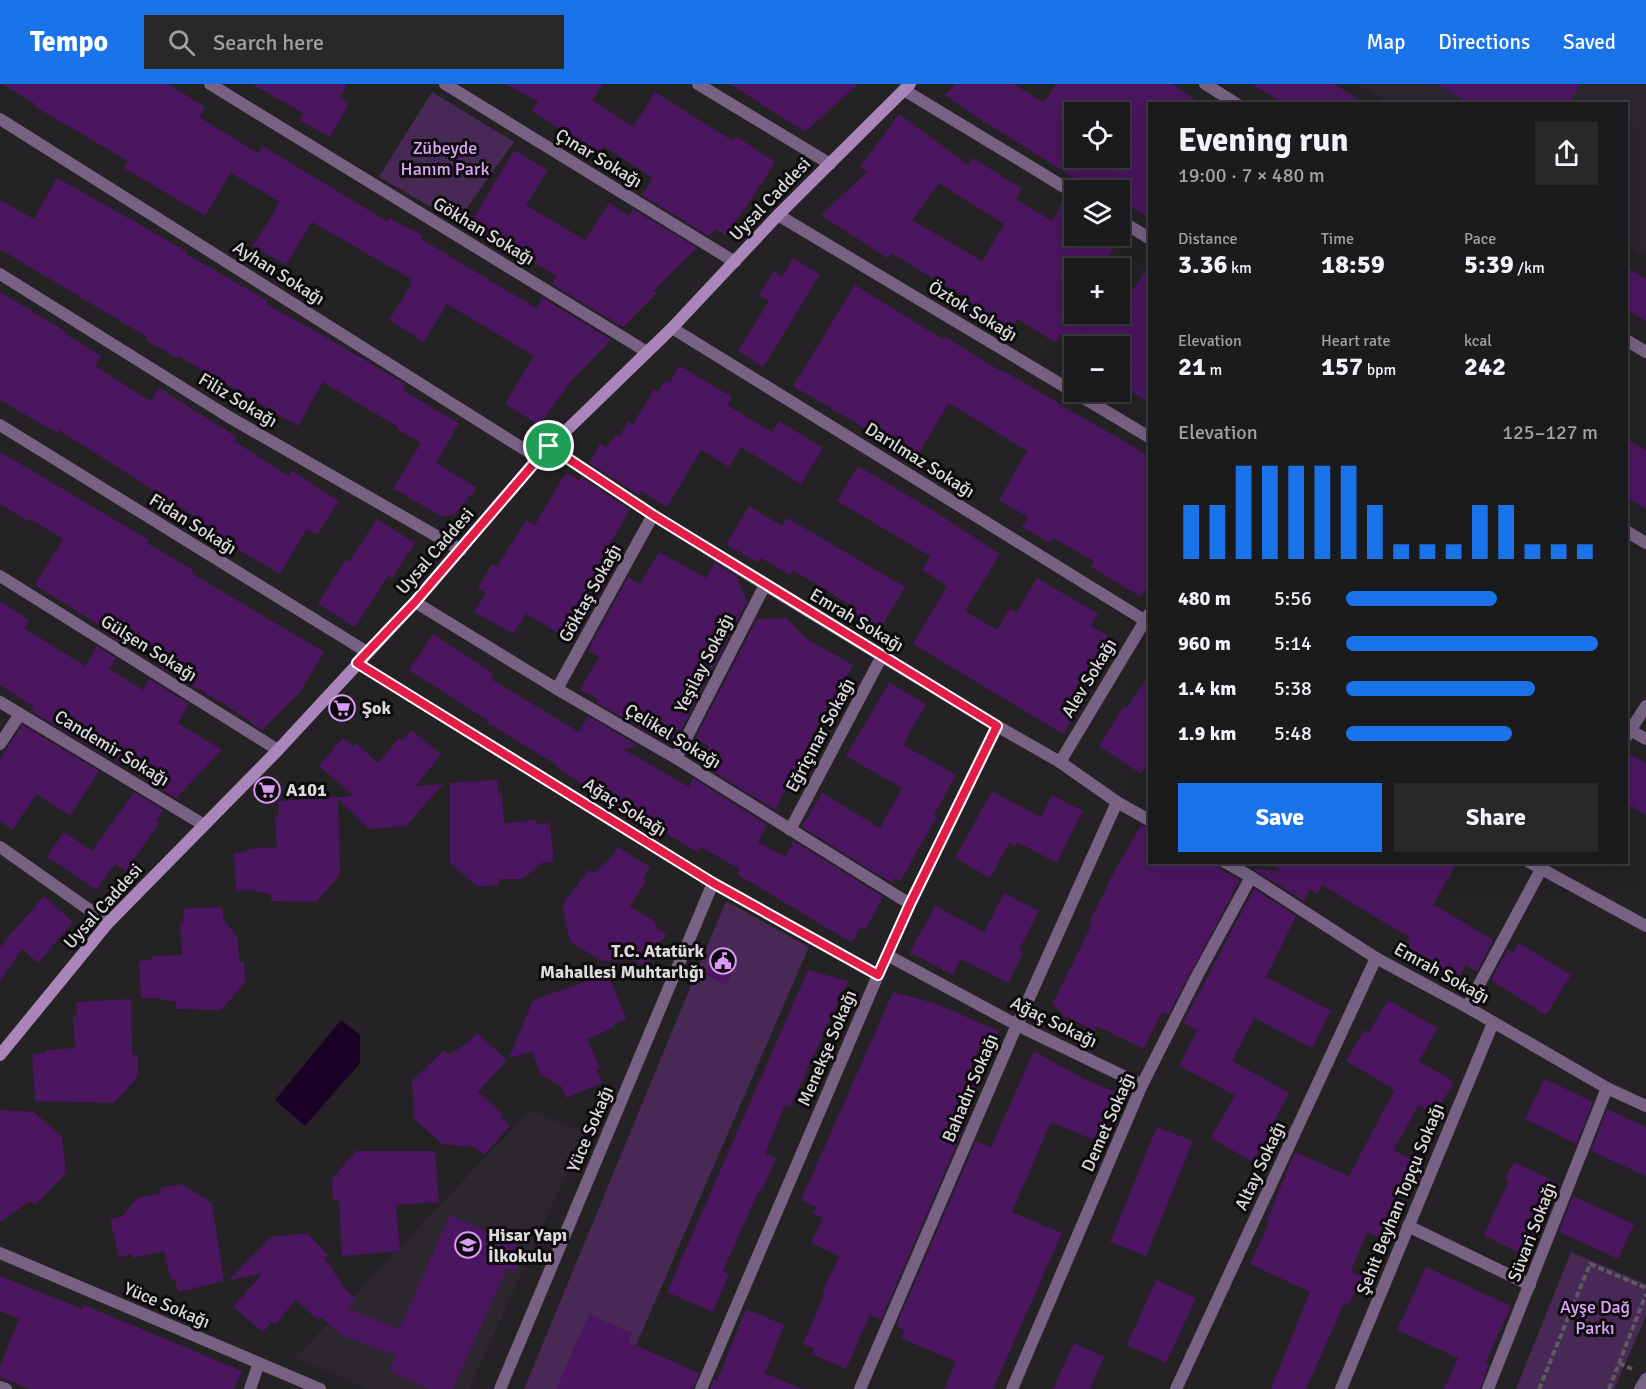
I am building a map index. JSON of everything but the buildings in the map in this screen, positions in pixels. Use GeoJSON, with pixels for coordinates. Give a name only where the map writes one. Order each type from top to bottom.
{"type":"FeatureCollection","features":[{"type":"Feature","properties":{"kind":"street","name":"Gökhan Sokağı"},"geometry":{"type":"LineString","coordinates":[[210,84],[647,352]]}},
{"type":"Feature","properties":{"kind":"street","name":"Çınar Sokağı"},"geometry":{"type":"LineString","coordinates":[[445,84],[735,262]]}},
{"type":"Feature","properties":{"kind":"street"},"geometry":{"type":"LineString","coordinates":[[698,84],[830,164]]}},
{"type":"Feature","properties":{"kind":"street"},"geometry":{"type":"LineString","coordinates":[[1205,84],[1234,102]]}},
{"type":"Feature","properties":{"kind":"street","name":"Uysal Caddesi"},"geometry":{"type":"LineString","coordinates":[[0,1055],[108,923],[278,750],[415,602],[549,446],[672,328],[778,215],[907,87]]}},
{"type":"Feature","properties":{"kind":"street"},"geometry":{"type":"LineString","coordinates":[[907,87],[1064,187]]}},
{"type":"Feature","properties":{"kind":"street","name":"Ayhan Sokağı"},"geometry":{"type":"LineString","coordinates":[[0,119],[538,458]]}},
{"type":"Feature","properties":{"kind":"street","name":"Öztok Sokağı"},"geometry":{"type":"LineString","coordinates":[[778,215],[1148,436]]}},
{"type":"Feature","properties":{"kind":"street"},"geometry":{"type":"LineString","coordinates":[[1130,227],[1148,237]]}},
{"type":"Feature","properties":{"kind":"street","name":"Filiz Sokağı"},"geometry":{"type":"LineString","coordinates":[[0,274],[229,417],[461,550]]}},
{"type":"Feature","properties":{"kind":"street","name":"Darılmaz Sokağı"},"geometry":{"type":"LineString","coordinates":[[672,328],[1148,619]]}},
{"type":"Feature","properties":{"kind":"street"},"geometry":{"type":"LineString","coordinates":[[1628,341],[1646,352]]}},
{"type":"Feature","properties":{"kind":"street","name":"Fidan Sokağı"},"geometry":{"type":"LineString","coordinates":[[0,425],[367,652]]}},
{"type":"Feature","properties":{"kind":"street","name":"Emrah Sokağı"},"geometry":{"type":"LineString","coordinates":[[549,446],[765,585],[1060,762],[1117,802],[1148,819]]}},
{"type":"Feature","properties":{"kind":"street","name":"Göktaş Sokağı"},"geometry":{"type":"LineString","coordinates":[[557,689],[653,515]]}},
{"type":"Feature","properties":{"kind":"street"},"geometry":{"type":"LineString","coordinates":[[1628,532],[1646,543]]}},
{"type":"Feature","properties":{"kind":"street","name":"Gülşen Sokağı"},"geometry":{"type":"LineString","coordinates":[[0,576],[278,750]]}},
{"type":"Feature","properties":{"kind":"street","name":"Yeşilay Sokağı"},"geometry":{"type":"LineString","coordinates":[[676,758],[765,585]]}},
{"type":"Feature","properties":{"kind":"street","name":"Çelikel Sokağı"},"geometry":{"type":"LineString","coordinates":[[415,602],[557,689],[676,758],[910,904]]}},
{"type":"Feature","properties":{"kind":"street","name":"Alev Sokağı"},"geometry":{"type":"LineString","coordinates":[[1060,762],[1148,619]]}},
{"type":"Feature","properties":{"kind":"street","name":"Eğriçınar Sokağı"},"geometry":{"type":"LineString","coordinates":[[790,830],[882,656]]}},
{"type":"Feature","properties":{"kind":"street","name":"Ağaç Sokağı"},"geometry":{"type":"LineString","coordinates":[[357,663],[713,883],[878,975]]}},
{"type":"Feature","properties":{"kind":"street","name":"Candemir Sokağı"},"geometry":{"type":"LineString","coordinates":[[0,702],[204,825]]}},
{"type":"Feature","properties":{"kind":"street"},"geometry":{"type":"LineString","coordinates":[[1628,731],[1646,706]]}},
{"type":"Feature","properties":{"kind":"street"},"geometry":{"type":"LineString","coordinates":[[0,744],[20,714]]}},
{"type":"Feature","properties":{"kind":"street","name":"Menekşe Sokağı"},"geometry":{"type":"LineString","coordinates":[[701,1389],[878,975],[997,726]]}},
{"type":"Feature","properties":{"kind":"street"},"geometry":{"type":"LineString","coordinates":[[1628,732],[1646,739]]}},
{"type":"Feature","properties":{"kind":"street","name":"Bahadır Sokağı"},"geometry":{"type":"LineString","coordinates":[[860,1389],[1017,1025],[1117,802]]}},
{"type":"Feature","properties":{"kind":"street"},"geometry":{"type":"LineString","coordinates":[[0,847],[108,923]]}},
{"type":"Feature","properties":{"kind":"street","name":"Emrah Sokağı"},"geometry":{"type":"LineString","coordinates":[[1228,864],[1376,958],[1467,1007],[1607,1088],[1646,1106]]}},
{"type":"Feature","properties":{"kind":"street"},"geometry":{"type":"LineString","coordinates":[[1467,1007],[1543,866],[1646,926]]}},
{"type":"Feature","properties":{"kind":"street","name":"Demet Sokağı"},"geometry":{"type":"LineString","coordinates":[[1012,1389],[1142,1085],[1197,976],[1251,877]]}},
{"type":"Feature","properties":{"kind":"street","name":"Yüce Sokağı"},"geometry":{"type":"LineString","coordinates":[[500,1389],[713,883]]}},
{"type":"Feature","properties":{"kind":"street","name":"Ağaç Sokağı"},"geometry":{"type":"LineString","coordinates":[[887,955],[1017,1025],[1142,1085]]}},
{"type":"Feature","properties":{"kind":"street","name":"Altay Sokağı"},"geometry":{"type":"LineString","coordinates":[[1176,1389],[1376,958]]}},
{"type":"Feature","properties":{"kind":"street","name":"Şehit Beyhan Topçu Sokağı"},"geometry":{"type":"LineString","coordinates":[[1341,1389],[1493,1023]]}},
{"type":"Feature","properties":{"kind":"street","name":"Süvari Sokağı"},"geometry":{"type":"LineString","coordinates":[[1488,1389],[1607,1088]]}},
{"type":"Feature","properties":{"kind":"street"},"geometry":{"type":"LineString","coordinates":[[1408,1226],[1530,1285]]}},
{"type":"Feature","properties":{"kind":"street","name":"Yüce Sokağı"},"geometry":{"type":"LineString","coordinates":[[0,1253],[320,1389]]}},
{"type":"Feature","properties":{"kind":"street"},"geometry":{"type":"LineString","coordinates":[[250,1389],[259,1363]]}},
{"type":"Feature","properties":{"kind":"street"},"geometry":{"type":"LineString","coordinates":[[1640,1389],[1646,1379]]}},
{"type":"Feature","properties":{"kind":"street"},"geometry":{"type":"LineString","coordinates":[[0,1387],[6,1389]]}},
{"type":"Feature","properties":{"kind":"path"},"geometry":{"type":"LineString","coordinates":[[1539,1389],[1590,1264],[1646,1288]]}},
{"type":"Feature","properties":{"kind":"path"},"geometry":{"type":"LineString","coordinates":[[1609,1389],[1646,1294]]}},
{"type":"Feature","properties":{"kind":"shaded area"},"geometry":{"type":"Polygon","coordinates":[[[1356,84],[1646,84],[1646,256],[1628,246],[1628,102],[1387,102],[1356,84]]]}},
{"type":"Feature","properties":{"kind":"shaded area"},"geometry":{"type":"Polygon","coordinates":[[[341,1020],[360,1035],[360,1063],[305,1126],[275,1100],[341,1020]]]}},
{"type":"Feature","properties":{"kind":"shaded area","name":"Hisar Yapı İlkokulu"},"geometry":{"type":"Polygon","coordinates":[[[530,1110],[585,1133],[469,1389],[369,1389],[295,1358],[530,1110]]]}},
{"type":"Feature","properties":{"kind":"green space","name":"Zübeyde Hanım Park"},"geometry":{"type":"Polygon","coordinates":[[[432,92],[514,142],[457,222],[379,177],[432,92]]]}},
{"type":"Feature","properties":{"kind":"green space"},"geometry":{"type":"Polygon","coordinates":[[[726,901],[809,947],[617,1389],[524,1389],[726,901]]]}},
{"type":"Feature","properties":{"kind":"green space","name":"Ayşe Dağ Parkı"},"geometry":{"type":"Polygon","coordinates":[[[1571,1252],[1646,1284],[1646,1316],[1614,1389],[1516,1389],[1571,1252]]]}},
{"type":"Feature","properties":{"kind":"place","name":"Şok"},"geometry":{"type":"Point","coordinates":[342,708]}},
{"type":"Feature","properties":{"kind":"place","name":"A101"},"geometry":{"type":"Point","coordinates":[267,790]}},
{"type":"Feature","properties":{"kind":"place","name":"T.C. Atatürk Mahallesi Muhtarlığı"},"geometry":{"type":"Point","coordinates":[723,961]}},
{"type":"Feature","properties":{"kind":"place","name":"Hisar Yapı İlkokulu"},"geometry":{"type":"Point","coordinates":[468,1245]}},
{"type":"Feature","properties":{"kind":"route"},"geometry":{"type":"LineString","coordinates":[[549,446],[765,585],[997,726],[878,975],[713,883],[357,663],[415,602],[549,446]]}}]}
